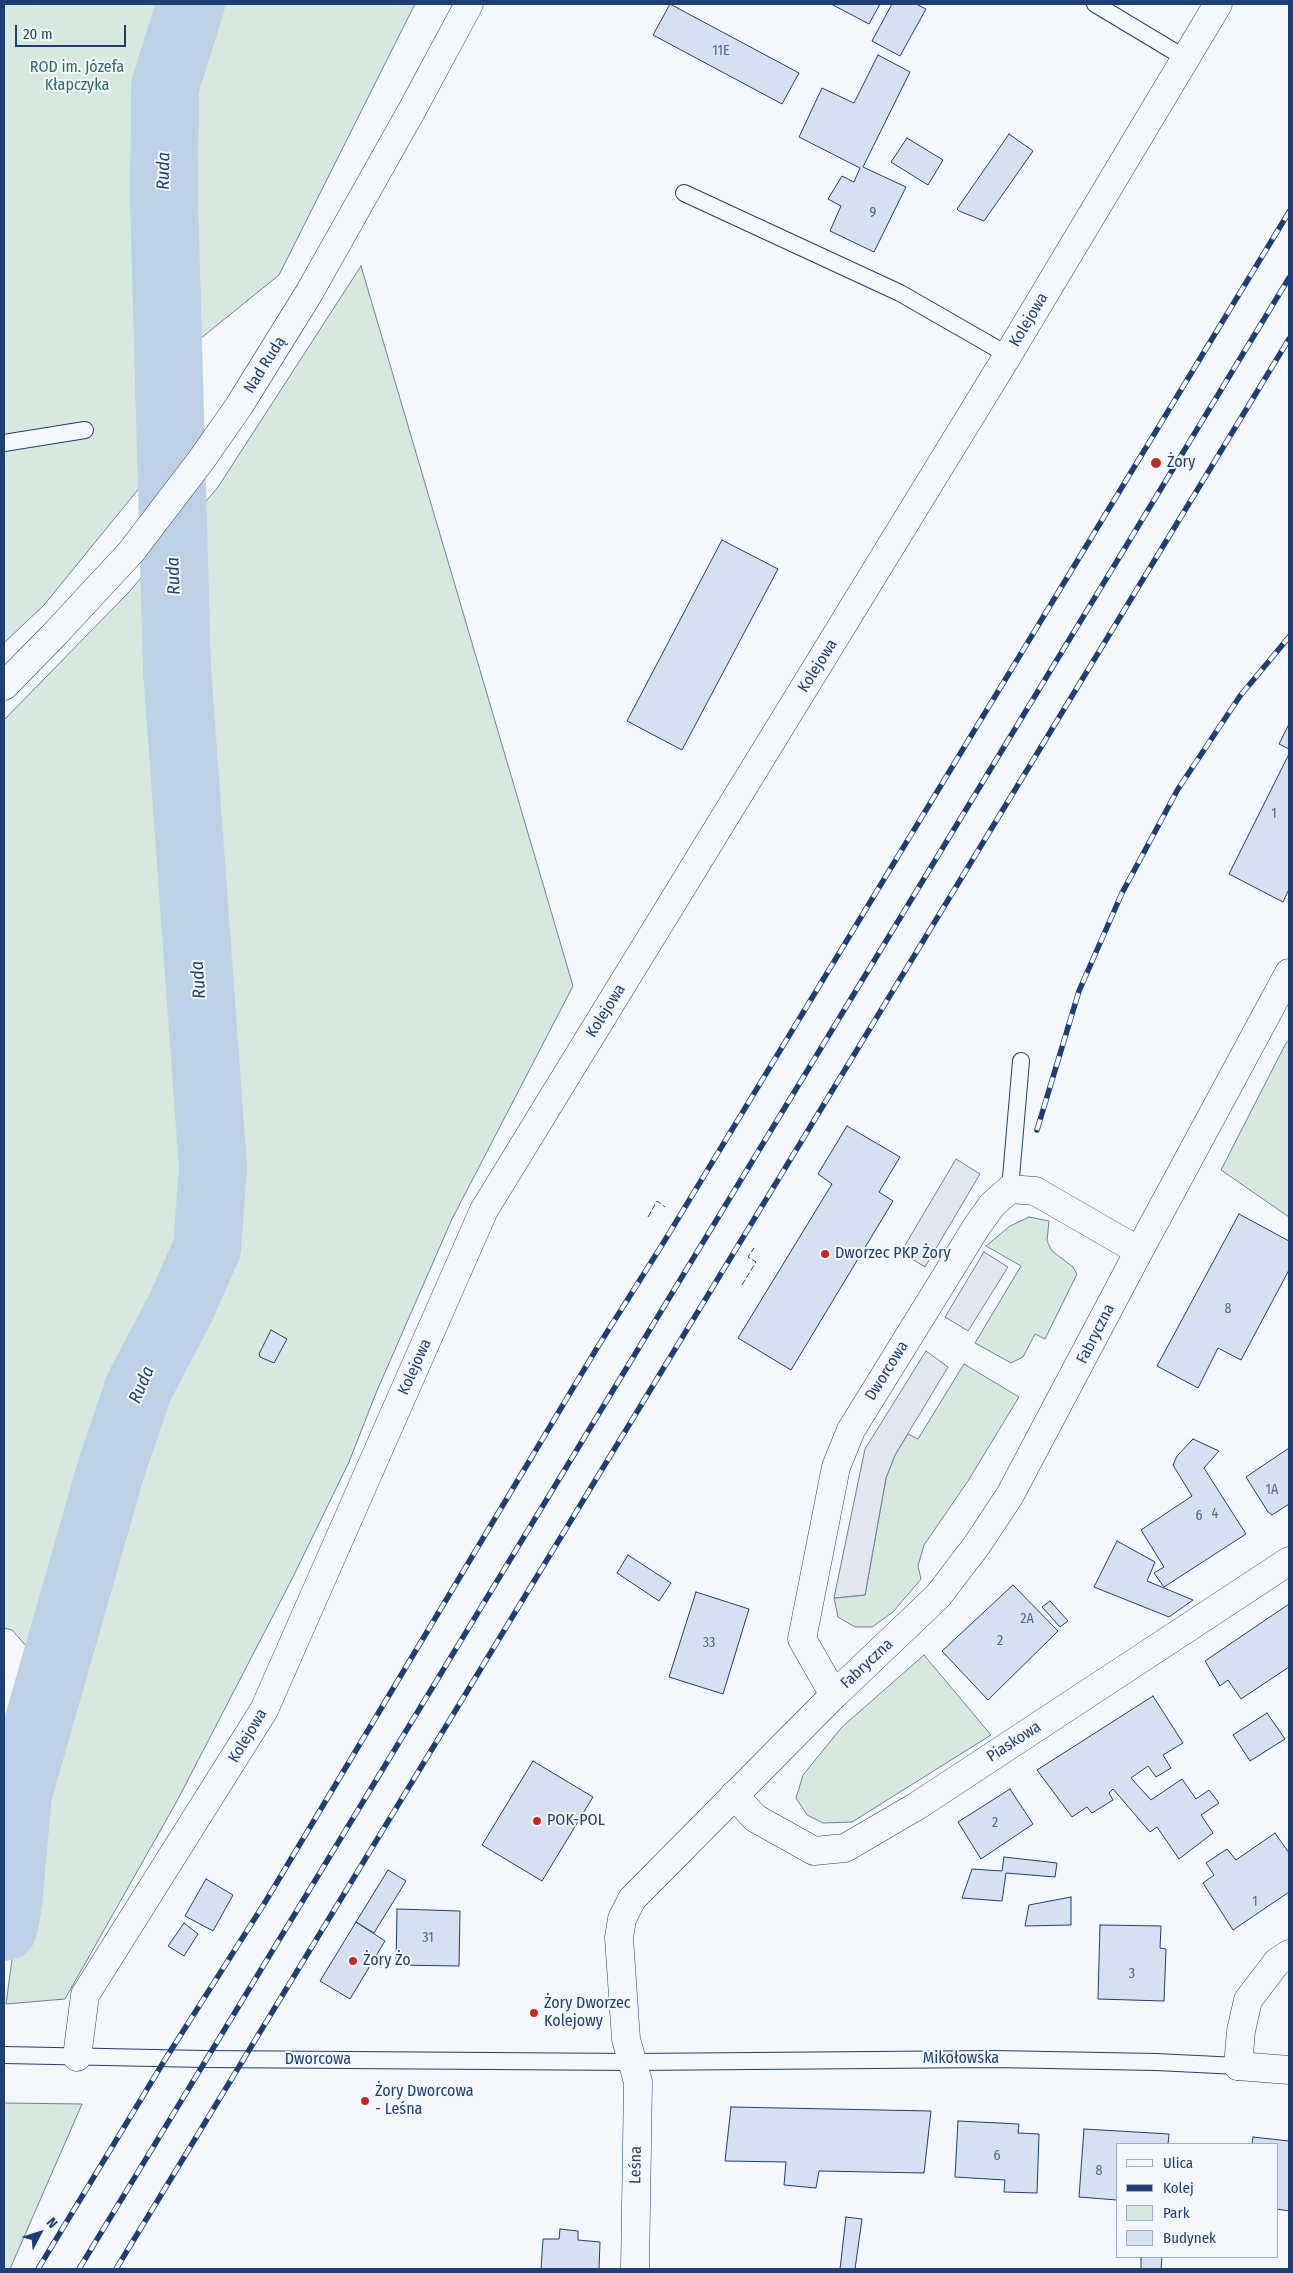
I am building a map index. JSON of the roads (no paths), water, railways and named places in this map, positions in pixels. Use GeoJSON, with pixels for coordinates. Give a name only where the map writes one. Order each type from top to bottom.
{"type":"FeatureCollection","features":[{"type":"Feature","properties":{"kind":"street","name":"Nad Rudą"},"geometry":{"type":"LineString","coordinates":[[4,686],[131,552],[202,460],[239,406],[309,293],[469,4]]}},
{"type":"Feature","properties":{"kind":"street","name":"Kolejowa"},"geometry":{"type":"LineString","coordinates":[[77,2057],[85,1995],[264,1710],[484,1210],[1008,355],[1218,4]]}},
{"type":"Feature","properties":{"kind":"street","name":"Fabryczna"},"geometry":{"type":"LineString","coordinates":[[632,2062],[626,2039],[619,1938],[622,1919],[632,1899],[650,1878],[834,1695],[945,1589],[977,1545],[1010,1495],[1139,1251],[1288,980]]}},
{"type":"Feature","properties":{"kind":"street"},"geometry":{"type":"LineString","coordinates":[[1010,1189],[1035,1191],[1139,1251]]}},
{"type":"Feature","properties":{"kind":"street","name":"Dworcowa"},"geometry":{"type":"LineString","coordinates":[[834,1695],[802,1639],[838,1462],[851,1430],[977,1226],[992,1205],[1010,1189]]}},
{"type":"Feature","properties":{"kind":"street","name":"Piaskowa"},"geometry":{"type":"LineString","coordinates":[[734,1795],[755,1818],[814,1851],[845,1848],[917,1806],[1289,1561]]}},
{"type":"Feature","properties":{"kind":"street"},"geometry":{"type":"LineString","coordinates":[[1238,2066],[1241,2031],[1248,2000],[1277,1962],[1289,1954]]}},
{"type":"Feature","properties":{"kind":"street","name":"Leśna"},"geometry":{"type":"LineString","coordinates":[[632,2062],[638,2082],[635,2269]]}},
{"type":"Feature","properties":{"kind":"street","name":"Mikołowska"},"geometry":{"type":"LineString","coordinates":[[1238,2066],[1289,2070]]}},
{"type":"Feature","properties":{"kind":"lane"},"geometry":{"type":"LineString","coordinates":[[1095,4],[1185,58]]}},
{"type":"Feature","properties":{"kind":"lane"},"geometry":{"type":"LineString","coordinates":[[684,193],[900,294],[1008,355]]}},
{"type":"Feature","properties":{"kind":"lane"},"geometry":{"type":"LineString","coordinates":[[4,443],[86,430]]}},
{"type":"Feature","properties":{"kind":"lane"},"geometry":{"type":"LineString","coordinates":[[1010,1189],[1021,1061]]}},
{"type":"Feature","properties":{"kind":"lane","name":"Dworcowa"},"geometry":{"type":"LineString","coordinates":[[4,2055],[632,2062]]}},
{"type":"Feature","properties":{"kind":"lane","name":"Mikołowska"},"geometry":{"type":"LineString","coordinates":[[632,2062],[994,2059],[1156,2062],[1238,2066]]}},
{"type":"Feature","properties":{"kind":"waterway","name":"Ruda"},"geometry":{"type":"LineString","coordinates":[[4,1927],[18,1794],[111,1469],[139,1387],[181,1307],[207,1248],[213,1168],[177,669],[164,199],[165,86],[191,4]]}},
{"type":"Feature","properties":{"kind":"railway"},"geometry":{"type":"LineString","coordinates":[[38,2269],[166,2058],[264,1904],[597,1348],[662,1245],[1289,212]]}},
{"type":"Feature","properties":{"kind":"railway"},"geometry":{"type":"LineString","coordinates":[[79,2269],[1289,278]]}},
{"type":"Feature","properties":{"kind":"railway"},"geometry":{"type":"LineString","coordinates":[[116,2269],[1289,339]]}},
{"type":"Feature","properties":{"kind":"railway"},"geometry":{"type":"LineString","coordinates":[[1037,1130],[1079,991],[1122,893],[1178,789],[1240,696],[1289,637]]}},
{"type":"Feature","properties":{"kind":"place","name":"Żory"},"geometry":{"type":"Point","coordinates":[1156,463]}},
{"type":"Feature","properties":{"kind":"place","name":"Dworzec PKP Żory"},"geometry":{"type":"Point","coordinates":[825,1254]}},
{"type":"Feature","properties":{"kind":"place","name":"POK-POL"},"geometry":{"type":"Point","coordinates":[537,1821]}},
{"type":"Feature","properties":{"kind":"place","name":"Żory Żo"},"geometry":{"type":"Point","coordinates":[353,1961]}},
{"type":"Feature","properties":{"kind":"place","name":"Żory Dworzec Kolejowy"},"geometry":{"type":"Point","coordinates":[534,2013]}},
{"type":"Feature","properties":{"kind":"place","name":"Żory Dworcowa - Leśna"},"geometry":{"type":"Point","coordinates":[365,2101]}},
{"type":"Feature","properties":{"kind":"park label","name":"ROD im. Józefa Kłapczyka"},"geometry":{"type":"Point","coordinates":[77,77]}}]}
